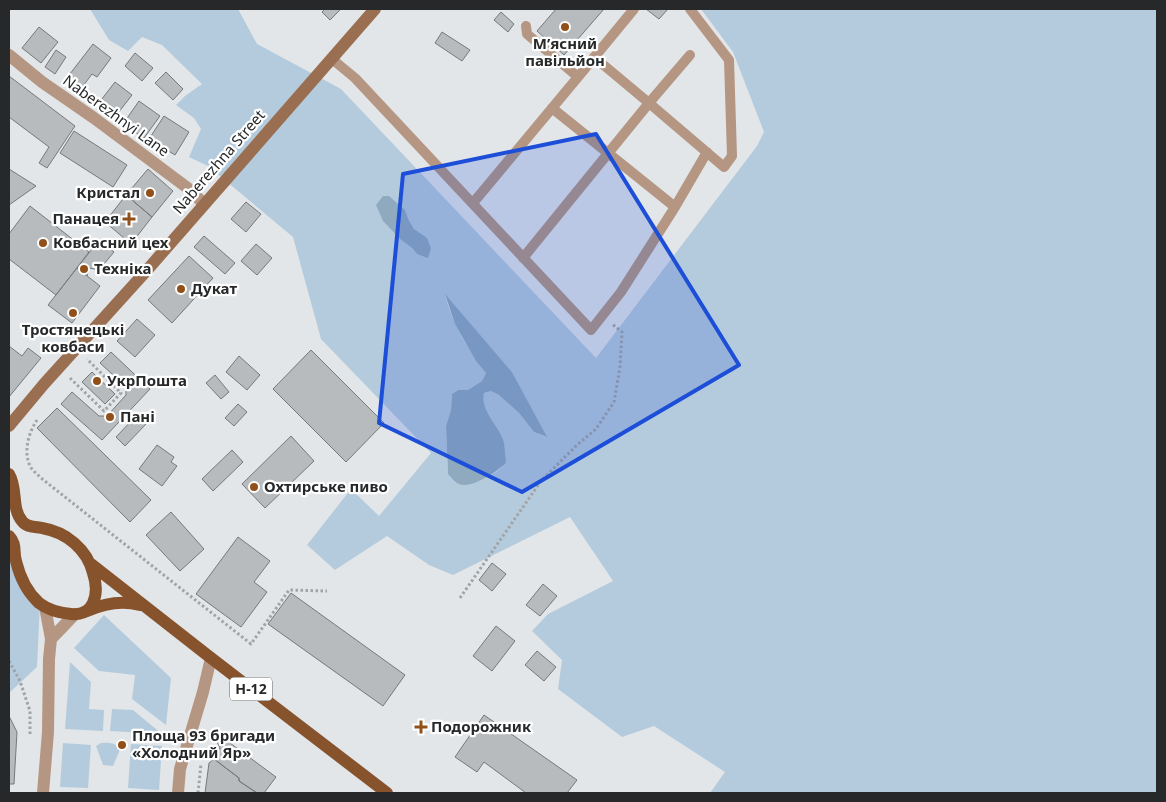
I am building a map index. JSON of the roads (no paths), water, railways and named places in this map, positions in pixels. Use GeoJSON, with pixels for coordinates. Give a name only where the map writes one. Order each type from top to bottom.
{"type":"FeatureCollection","features":[{"type":"Feature","properties":{"kind":"main road","name":"Naberezhna Street"},"geometry":{"type":"LineString","coordinates":[[9,426],[375,9]]}},
{"type":"Feature","properties":{"kind":"main road"},"geometry":{"type":"LineString","coordinates":[[9,474],[15,490],[16,509],[23,523],[46,529],[72,540],[91,564],[95,580],[95,594],[92,605],[79,614]]}},
{"type":"Feature","properties":{"kind":"main road"},"geometry":{"type":"LineString","coordinates":[[9,536],[15,548],[16,562],[25,588],[45,607],[58,612],[79,614],[98,606],[116,602],[133,602],[144,606]]}},
{"type":"Feature","properties":{"kind":"main road","name":"Н-12"},"geometry":{"type":"LineString","coordinates":[[91,564],[387,793]]}},
{"type":"Feature","properties":{"kind":"street","name":"Naberezhnyi Lane"},"geometry":{"type":"LineString","coordinates":[[9,55],[42,82],[189,189],[204,204]]}},
{"type":"Feature","properties":{"kind":"street"},"geometry":{"type":"LineString","coordinates":[[43,793],[48,732],[51,639],[45,607]]}},
{"type":"Feature","properties":{"kind":"street"},"geometry":{"type":"LineString","coordinates":[[51,639],[79,614]]}},
{"type":"Feature","properties":{"kind":"street"},"geometry":{"type":"LineString","coordinates":[[178,793],[180,769],[204,692],[211,658]]}},
{"type":"Feature","properties":{"kind":"lane"},"geometry":{"type":"LineString","coordinates":[[473,203],[634,9]]}},
{"type":"Feature","properties":{"kind":"lane"},"geometry":{"type":"LineString","coordinates":[[594,57],[724,167],[732,156],[729,60],[690,9]]}},
{"type":"Feature","properties":{"kind":"lane"},"geometry":{"type":"LineString","coordinates":[[526,26],[527,34],[578,77]]}},
{"type":"Feature","properties":{"kind":"lane"},"geometry":{"type":"LineString","coordinates":[[523,258],[690,55]]}},
{"type":"Feature","properties":{"kind":"lane"},"geometry":{"type":"LineString","coordinates":[[332,59],[355,78],[591,330],[621,292],[675,207],[707,152]]}},
{"type":"Feature","properties":{"kind":"lane"},"geometry":{"type":"LineString","coordinates":[[552,108],[675,207]]}},
{"type":"Feature","properties":{"kind":"place","name":"М’ясний павільйон"},"geometry":{"type":"Point","coordinates":[565,27]}},
{"type":"Feature","properties":{"kind":"place","name":"Кристал"},"geometry":{"type":"Point","coordinates":[150,193]}},
{"type":"Feature","properties":{"kind":"place","name":"Панацея"},"geometry":{"type":"Point","coordinates":[129,219]}},
{"type":"Feature","properties":{"kind":"place","name":"Ковбасний цех"},"geometry":{"type":"Point","coordinates":[43,243]}},
{"type":"Feature","properties":{"kind":"place","name":"Техніка"},"geometry":{"type":"Point","coordinates":[84,269]}},
{"type":"Feature","properties":{"kind":"place","name":"Дукат"},"geometry":{"type":"Point","coordinates":[181,289]}},
{"type":"Feature","properties":{"kind":"place","name":"Тростянецькі ковбаси"},"geometry":{"type":"Point","coordinates":[73,313]}},
{"type":"Feature","properties":{"kind":"place","name":"УкрПошта"},"geometry":{"type":"Point","coordinates":[97,381]}},
{"type":"Feature","properties":{"kind":"place","name":"Пані"},"geometry":{"type":"Point","coordinates":[110,417]}},
{"type":"Feature","properties":{"kind":"place","name":"Охтирське пиво"},"geometry":{"type":"Point","coordinates":[254,487]}},
{"type":"Feature","properties":{"kind":"place","name":"Подорожник"},"geometry":{"type":"Point","coordinates":[421,727]}},
{"type":"Feature","properties":{"kind":"place","name":"Площа 93 бригади «Холодний Яр»"},"geometry":{"type":"Point","coordinates":[122,745]}}]}
